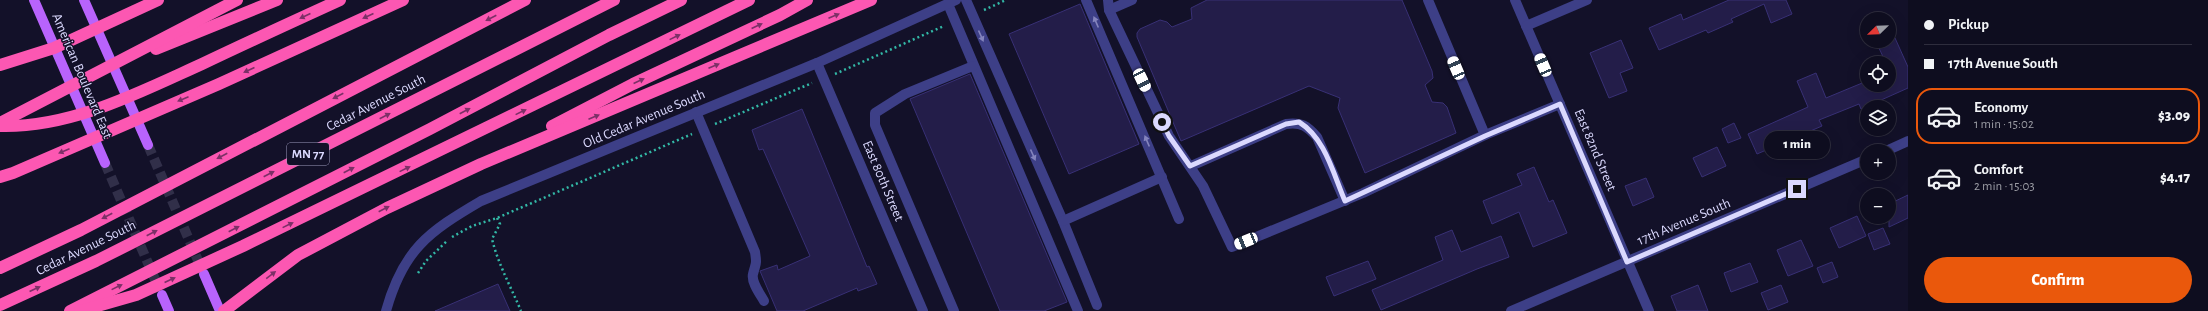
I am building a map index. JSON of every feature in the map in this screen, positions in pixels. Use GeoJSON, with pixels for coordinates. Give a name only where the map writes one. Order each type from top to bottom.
{"type":"FeatureCollection","features":[{"type":"Feature","properties":{"kind":"highway"},"geometry":{"type":"LineString","coordinates":[[131,12],[152,0]]}},
{"type":"Feature","properties":{"kind":"highway"},"geometry":{"type":"LineString","coordinates":[[0,65],[24,59],[54,48],[158,0]]}},
{"type":"Feature","properties":{"kind":"highway"},"geometry":{"type":"LineString","coordinates":[[0,123],[38,102],[119,62],[192,22],[237,0]]}},
{"type":"Feature","properties":{"kind":"highway"},"geometry":{"type":"LineString","coordinates":[[119,62],[197,34],[277,0]]}},
{"type":"Feature","properties":{"kind":"highway"},"geometry":{"type":"LineString","coordinates":[[0,126],[34,126],[60,121],[153,86],[340,0]]}},
{"type":"Feature","properties":{"kind":"highway"},"geometry":{"type":"LineString","coordinates":[[0,177],[13,173],[219,84],[403,0]]}},
{"type":"Feature","properties":{"kind":"highway","name":"Cedar Avenue South"},"geometry":{"type":"LineString","coordinates":[[0,268],[81,230],[526,0]]}},
{"type":"Feature","properties":{"kind":"highway","name":"Cedar Avenue South"},"geometry":{"type":"LineString","coordinates":[[0,306],[96,261],[614,0]]}},
{"type":"Feature","properties":{"kind":"highway"},"geometry":{"type":"LineString","coordinates":[[70,311],[430,129],[609,34],[681,0]]}},
{"type":"Feature","properties":{"kind":"highway"},"geometry":{"type":"LineString","coordinates":[[609,34],[691,0]]}},
{"type":"Feature","properties":{"kind":"highway"},"geometry":{"type":"LineString","coordinates":[[80,311],[136,295],[423,160],[749,0]]}},
{"type":"Feature","properties":{"kind":"highway"},"geometry":{"type":"LineString","coordinates":[[481,164],[633,84],[780,15],[807,0]]}},
{"type":"Feature","properties":{"kind":"highway"},"geometry":{"type":"LineString","coordinates":[[224,311],[298,255],[387,208],[481,164],[871,0]]}},
{"type":"Feature","properties":{"kind":"highway"},"geometry":{"type":"LineString","coordinates":[[0,115],[38,102]]}},
{"type":"Feature","properties":{"kind":"main road","name":"American Boulevard East"},"geometry":{"type":"LineString","coordinates":[[34,0],[105,163]]}},
{"type":"Feature","properties":{"kind":"main road"},"geometry":{"type":"LineString","coordinates":[[84,0],[148,146]]}},
{"type":"Feature","properties":{"kind":"main road"},"geometry":{"type":"LineString","coordinates":[[204,274],[220,311]]}},
{"type":"Feature","properties":{"kind":"main road"},"geometry":{"type":"LineString","coordinates":[[162,295],[169,311]]}},
{"type":"Feature","properties":{"kind":"street"},"geometry":{"type":"LineString","coordinates":[[966,0],[1097,305]]}},
{"type":"Feature","properties":{"kind":"street"},"geometry":{"type":"LineString","coordinates":[[1086,0],[1179,218]]}},
{"type":"Feature","properties":{"kind":"street"},"geometry":{"type":"LineString","coordinates":[[1132,0],[1109,5],[1169,136],[1203,186],[1232,247],[1345,201],[1485,136],[1560,104]]}},
{"type":"Feature","properties":{"kind":"street"},"geometry":{"type":"LineString","coordinates":[[1428,0],[1485,136]]}},
{"type":"Feature","properties":{"kind":"street","name":"East 82nd Street"},"geometry":{"type":"LineString","coordinates":[[1515,0],[1649,311]]}},
{"type":"Feature","properties":{"kind":"street"},"geometry":{"type":"LineString","coordinates":[[1526,26],[1587,0]]}},
{"type":"Feature","properties":{"kind":"street"},"geometry":{"type":"LineString","coordinates":[[952,2],[955,22],[1078,311]]}},
{"type":"Feature","properties":{"kind":"street","name":"Old Cedar Avenue South"},"geometry":{"type":"LineString","coordinates":[[386,311],[393,287],[406,260],[424,239],[447,221],[481,201],[817,63],[952,2]]}},
{"type":"Feature","properties":{"kind":"street","name":"East 80th Street"},"geometry":{"type":"LineString","coordinates":[[817,63],[923,311]]}},
{"type":"Feature","properties":{"kind":"street"},"geometry":{"type":"LineString","coordinates":[[954,311],[875,125],[876,113],[905,94],[973,66]]}},
{"type":"Feature","properties":{"kind":"street"},"geometry":{"type":"LineString","coordinates":[[696,112],[755,252],[757,266],[753,274],[754,282],[764,301]]}},
{"type":"Feature","properties":{"kind":"street"},"geometry":{"type":"LineString","coordinates":[[1190,166],[1286,124],[1299,122],[1317,137],[1345,201]]}},
{"type":"Feature","properties":{"kind":"street"},"geometry":{"type":"LineString","coordinates":[[1896,147],[1908,142]]}},
{"type":"Feature","properties":{"kind":"street","name":"17th Avenue South"},"geometry":{"type":"LineString","coordinates":[[1511,311],[1860,162]]}},
{"type":"Feature","properties":{"kind":"street"},"geometry":{"type":"LineString","coordinates":[[1062,221],[1162,177]]}},
{"type":"Feature","properties":{"kind":"path"},"geometry":{"type":"LineString","coordinates":[[972,15],[1006,0]]}},
{"type":"Feature","properties":{"kind":"path"},"geometry":{"type":"LineString","coordinates":[[844,70],[955,22]]}},
{"type":"Feature","properties":{"kind":"path"},"geometry":{"type":"LineString","coordinates":[[414,278],[426,261],[450,238],[472,226],[496,218],[804,87]]}},
{"type":"Feature","properties":{"kind":"path"},"geometry":{"type":"LineString","coordinates":[[496,218],[500,224],[492,239],[498,261],[504,271],[521,311]]}},
{"type":"Feature","properties":{"kind":"building"},"geometry":{"type":"Polygon","coordinates":[[[1207,0],[1402,0],[1432,71],[1433,78],[1425,85],[1432,102],[1443,103],[1447,107],[1456,133],[1365,173],[1338,108],[1340,98],[1309,86],[1181,141],[1137,37],[1137,33],[1140,29],[1160,20],[1167,22],[1172,27],[1192,19],[1191,8],[1207,0]]]}},
{"type":"Feature","properties":{"kind":"building"},"geometry":{"type":"Polygon","coordinates":[[[1729,0],[1786,0],[1792,14],[1771,23],[1764,4],[1731,19],[1733,22],[1708,33],[1706,30],[1659,50],[1649,28],[1681,14],[1683,20],[1729,0]]]}},
{"type":"Feature","properties":{"kind":"building"},"geometry":{"type":"Polygon","coordinates":[[[1080,4],[1139,144],[1069,174],[1009,34],[1080,4]]]}},
{"type":"Feature","properties":{"kind":"building"},"geometry":{"type":"Polygon","coordinates":[[[1621,40],[1633,68],[1620,73],[1627,91],[1609,98],[1590,53],[1621,40]]]}},
{"type":"Feature","properties":{"kind":"building"},"geometry":{"type":"Polygon","coordinates":[[[1896,40],[1908,67],[1908,88],[1881,100],[1860,100],[1860,106],[1859,104],[1819,120],[1822,126],[1757,154],[1748,134],[1808,107],[1797,81],[1816,73],[1826,98],[1860,84],[1860,92],[1896,92],[1896,56],[1883,56],[1879,48],[1896,48],[1896,40]]]}},
{"type":"Feature","properties":{"kind":"building"},"geometry":{"type":"Polygon","coordinates":[[[970,74],[1067,302],[1044,311],[1000,311],[910,99],[970,74]]]}},
{"type":"Feature","properties":{"kind":"building"},"geometry":{"type":"Polygon","coordinates":[[[802,109],[867,267],[869,266],[877,284],[858,291],[857,288],[803,311],[777,311],[760,271],[777,265],[778,270],[810,256],[763,149],[759,150],[752,130],[802,109]]]}},
{"type":"Feature","properties":{"kind":"building"},"geometry":{"type":"Polygon","coordinates":[[[1734,123],[1741,138],[1728,143],[1722,129],[1734,123]]]}},
{"type":"Feature","properties":{"kind":"building"},"geometry":{"type":"Polygon","coordinates":[[[1717,147],[1726,166],[1702,177],[1693,158],[1717,147]]]}},
{"type":"Feature","properties":{"kind":"building"},"geometry":{"type":"Polygon","coordinates":[[[1534,167],[1549,202],[1553,200],[1567,233],[1533,247],[1519,212],[1492,224],[1483,201],[1522,185],[1517,174],[1534,167]]]}},
{"type":"Feature","properties":{"kind":"building"},"geometry":{"type":"Polygon","coordinates":[[[1646,178],[1654,197],[1633,206],[1625,186],[1646,178]]]}},
{"type":"Feature","properties":{"kind":"building"},"geometry":{"type":"Polygon","coordinates":[[[1908,195],[1908,218],[1896,224],[1896,201],[1908,195]]]}},
{"type":"Feature","properties":{"kind":"building"},"geometry":{"type":"Polygon","coordinates":[[[1857,216],[1866,236],[1839,248],[1830,228],[1857,216]]]}},
{"type":"Feature","properties":{"kind":"building"},"geometry":{"type":"Polygon","coordinates":[[[1883,228],[1890,244],[1874,250],[1868,234],[1883,228]]]}},
{"type":"Feature","properties":{"kind":"building"},"geometry":{"type":"Polygon","coordinates":[[[1452,230],[1461,252],[1501,236],[1509,257],[1381,310],[1372,290],[1443,260],[1435,237],[1452,230]]]}},
{"type":"Feature","properties":{"kind":"building"},"geometry":{"type":"Polygon","coordinates":[[[1801,240],[1813,266],[1788,276],[1777,250],[1801,240]]]}},
{"type":"Feature","properties":{"kind":"building"},"geometry":{"type":"Polygon","coordinates":[[[1368,261],[1376,279],[1334,296],[1326,277],[1368,261]]]}},
{"type":"Feature","properties":{"kind":"building"},"geometry":{"type":"Polygon","coordinates":[[[1832,262],[1838,277],[1823,283],[1817,268],[1832,262]]]}},
{"type":"Feature","properties":{"kind":"building"},"geometry":{"type":"Polygon","coordinates":[[[1750,263],[1758,282],[1731,292],[1724,273],[1750,263]]]}},
{"type":"Feature","properties":{"kind":"building"},"geometry":{"type":"Polygon","coordinates":[[[498,284],[510,311],[435,311],[498,284]]]}},
{"type":"Feature","properties":{"kind":"building"},"geometry":{"type":"Polygon","coordinates":[[[1698,285],[1708,311],[1677,311],[1671,296],[1698,285]]]}},
{"type":"Feature","properties":{"kind":"building"},"geometry":{"type":"Polygon","coordinates":[[[1781,285],[1788,302],[1768,310],[1761,293],[1781,285]]]}},
{"type":"Feature","properties":{"kind":"tunnel"},"geometry":{"type":"LineString","coordinates":[[148,145],[203,272]]}},
{"type":"Feature","properties":{"kind":"tunnel"},"geometry":{"type":"LineString","coordinates":[[105,163],[160,291]]}},
{"type":"Feature","properties":{"kind":"route"},"geometry":{"type":"LineString","coordinates":[[1162,122],[1169,136],[1190,166],[1286,124],[1299,122],[1317,137],[1345,201],[1485,136],[1560,104],[1627,262],[1797,189]]}}]}
